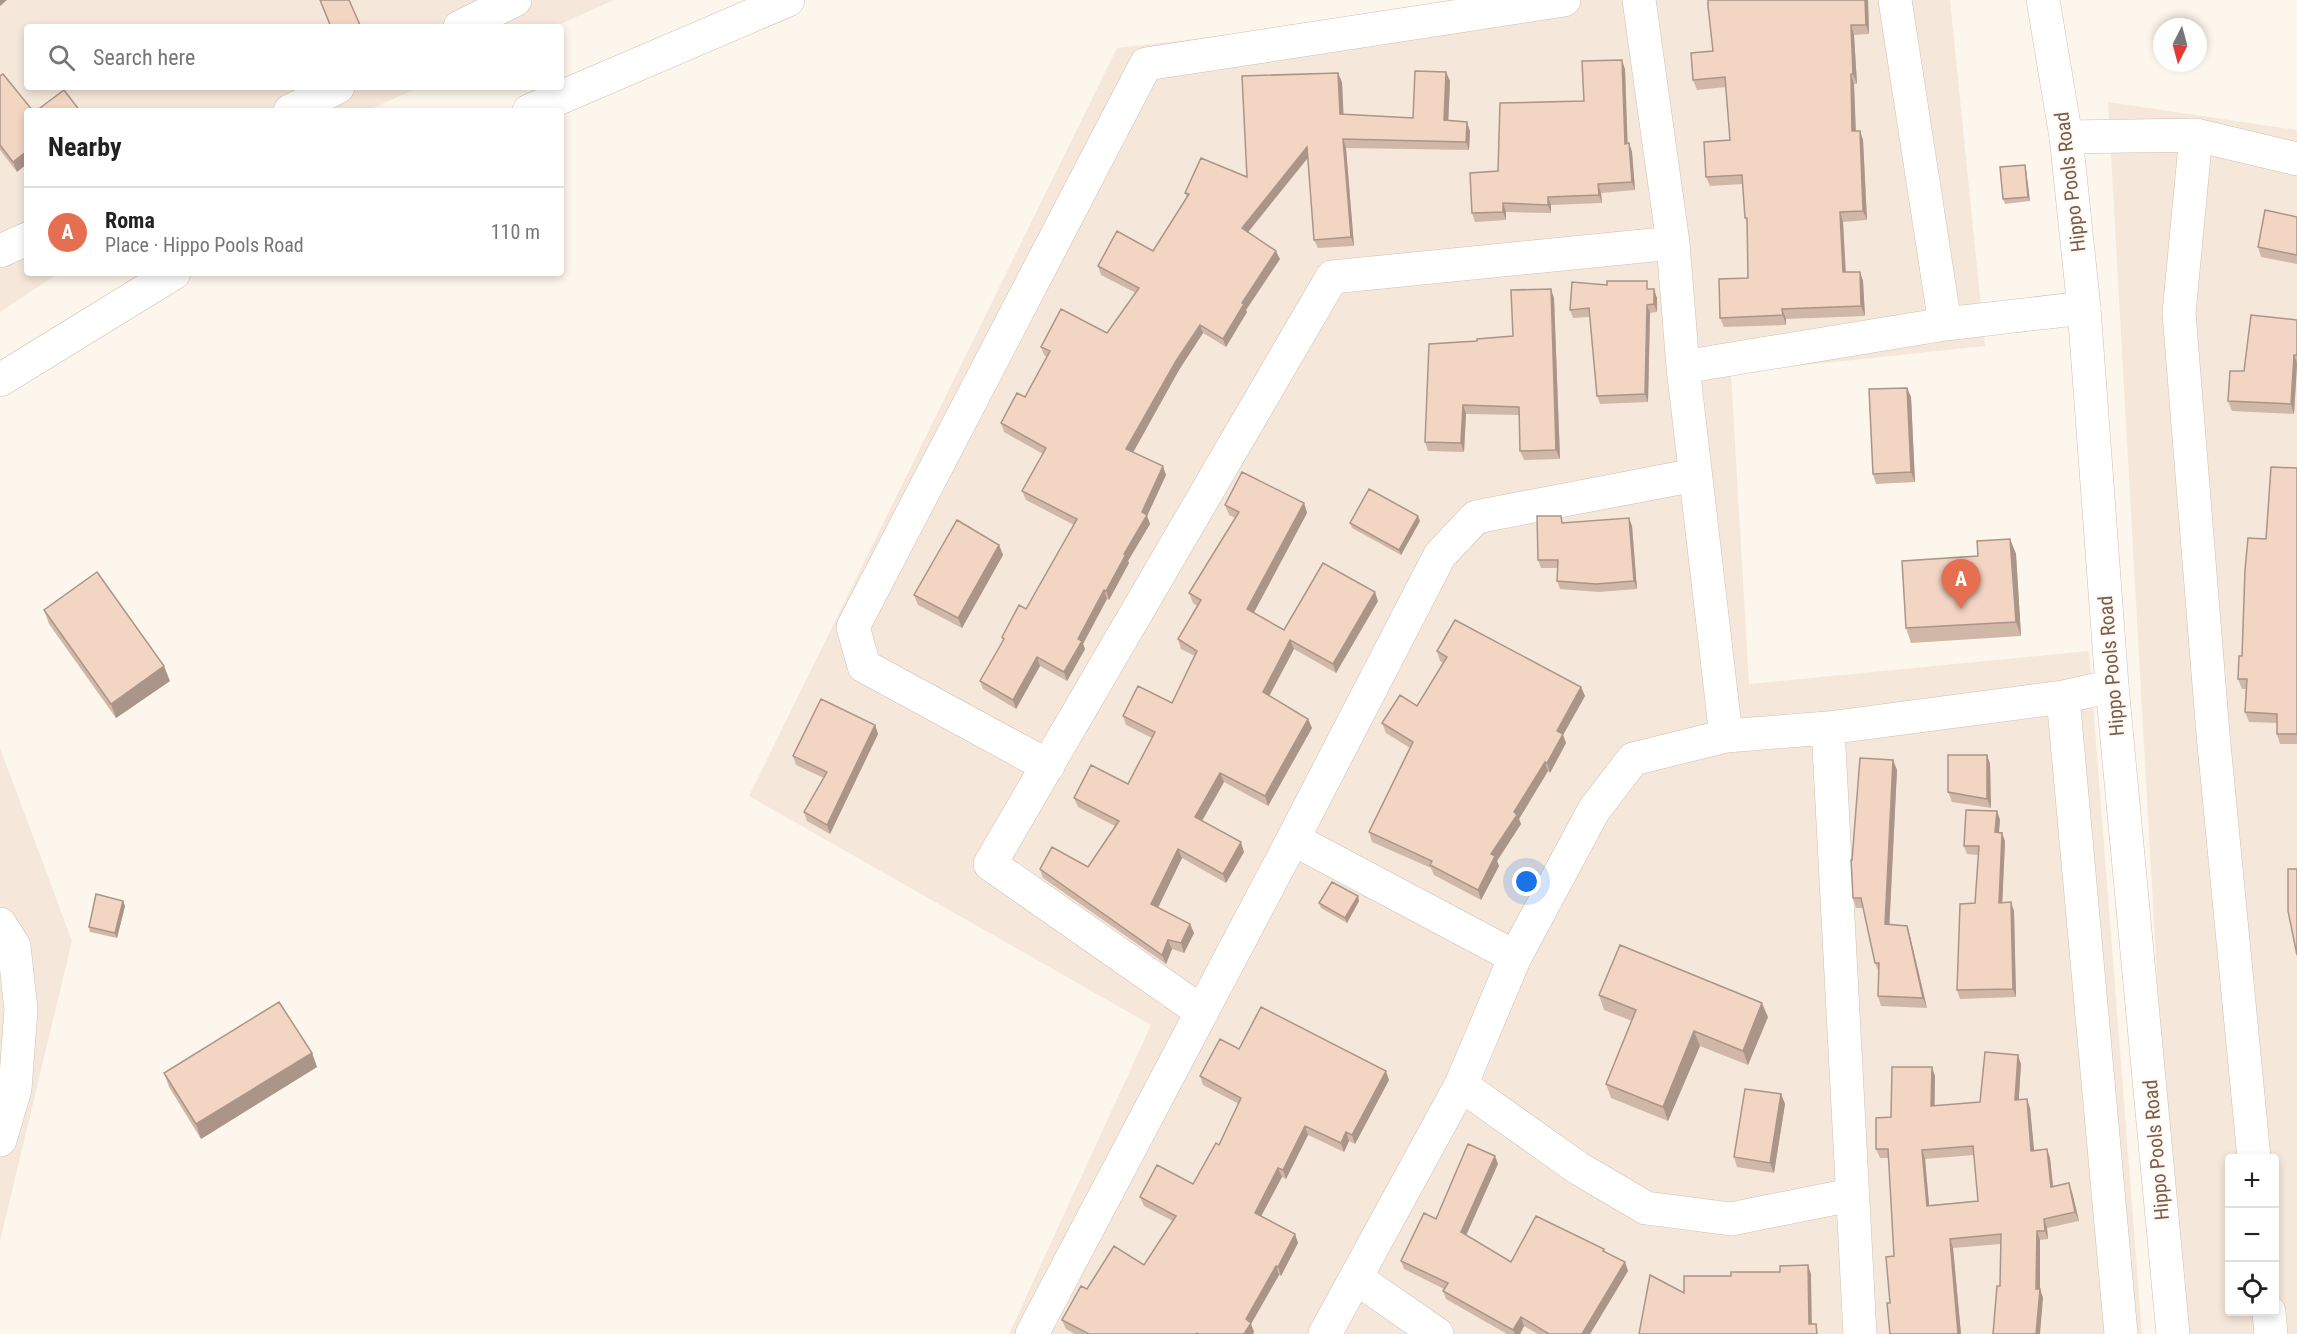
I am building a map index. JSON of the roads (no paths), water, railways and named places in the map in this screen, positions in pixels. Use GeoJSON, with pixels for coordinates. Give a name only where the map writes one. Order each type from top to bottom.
{"type":"FeatureCollection","features":[{"type":"Feature","properties":{"kind":"street"},"geometry":{"type":"LineString","coordinates":[[466,24],[515,0]]}},
{"type":"Feature","properties":{"kind":"street"},"geometry":{"type":"LineString","coordinates":[[536,108],[788,0]]}},
{"type":"Feature","properties":{"kind":"street"},"geometry":{"type":"LineString","coordinates":[[1047,766],[864,666],[853,627],[1146,64],[1564,0]]}},
{"type":"Feature","properties":{"kind":"street"},"geometry":{"type":"LineString","coordinates":[[1639,0],[1673,243],[1683,367],[1726,736]]}},
{"type":"Feature","properties":{"kind":"street"},"geometry":{"type":"LineString","coordinates":[[1895,0],[1945,324]]}},
{"type":"Feature","properties":{"kind":"street","name":"Hippo Pools Road"},"geometry":{"type":"LineString","coordinates":[[2043,0],[2066,137],[2084,308],[2112,686],[2173,1334]]}},
{"type":"Feature","properties":{"kind":"street"},"geometry":{"type":"LineString","coordinates":[[296,108],[332,90]]}},
{"type":"Feature","properties":{"kind":"street"},"geometry":{"type":"LineString","coordinates":[[2196,135],[2179,313],[2213,734],[2254,1154]]}},
{"type":"Feature","properties":{"kind":"street"},"geometry":{"type":"LineString","coordinates":[[2066,137],[2196,135],[2297,159]]}},
{"type":"Feature","properties":{"kind":"street"},"geometry":{"type":"LineString","coordinates":[[0,251],[24,239]]}},
{"type":"Feature","properties":{"kind":"street"},"geometry":{"type":"LineString","coordinates":[[1202,1012],[990,864],[1332,277],[1673,243]]}},
{"type":"Feature","properties":{"kind":"street"},"geometry":{"type":"LineString","coordinates":[[0,380],[169,276]]}},
{"type":"Feature","properties":{"kind":"street"},"geometry":{"type":"LineString","coordinates":[[1683,367],[1945,324],[2084,308]]}},
{"type":"Feature","properties":{"kind":"street"},"geometry":{"type":"LineString","coordinates":[[1032,1334],[1293,840],[1440,555],[1476,517],[1695,476]]}},
{"type":"Feature","properties":{"kind":"street"},"geometry":{"type":"LineString","coordinates":[[1325,1334],[1461,1085],[1515,957],[1594,810],[1633,759],[1726,736],[1828,728],[2063,697],[2112,686]]}},
{"type":"Feature","properties":{"kind":"street"},"geometry":{"type":"LineString","coordinates":[[2063,697],[2121,1334]]}},
{"type":"Feature","properties":{"kind":"street"},"geometry":{"type":"LineString","coordinates":[[1828,728],[1860,1334]]}},
{"type":"Feature","properties":{"kind":"street"},"geometry":{"type":"LineString","coordinates":[[1293,840],[1515,957]]}},
{"type":"Feature","properties":{"kind":"street"},"geometry":{"type":"LineString","coordinates":[[0,924],[14,946],[21,1010],[15,1089],[0,1140]]}},
{"type":"Feature","properties":{"kind":"street"},"geometry":{"type":"LineString","coordinates":[[1461,1085],[1578,1168],[1646,1208],[1731,1219],[1851,1195]]}},
{"type":"Feature","properties":{"kind":"street"},"geometry":{"type":"LineString","coordinates":[[1356,1278],[1437,1334]]}},
{"type":"Feature","properties":{"kind":"street"},"geometry":{"type":"LineString","coordinates":[[2269,1316],[2271,1334]]}},
{"type":"Feature","properties":{"kind":"place","name":"Roma"},"geometry":{"type":"Point","coordinates":[1961,609]}}]}
